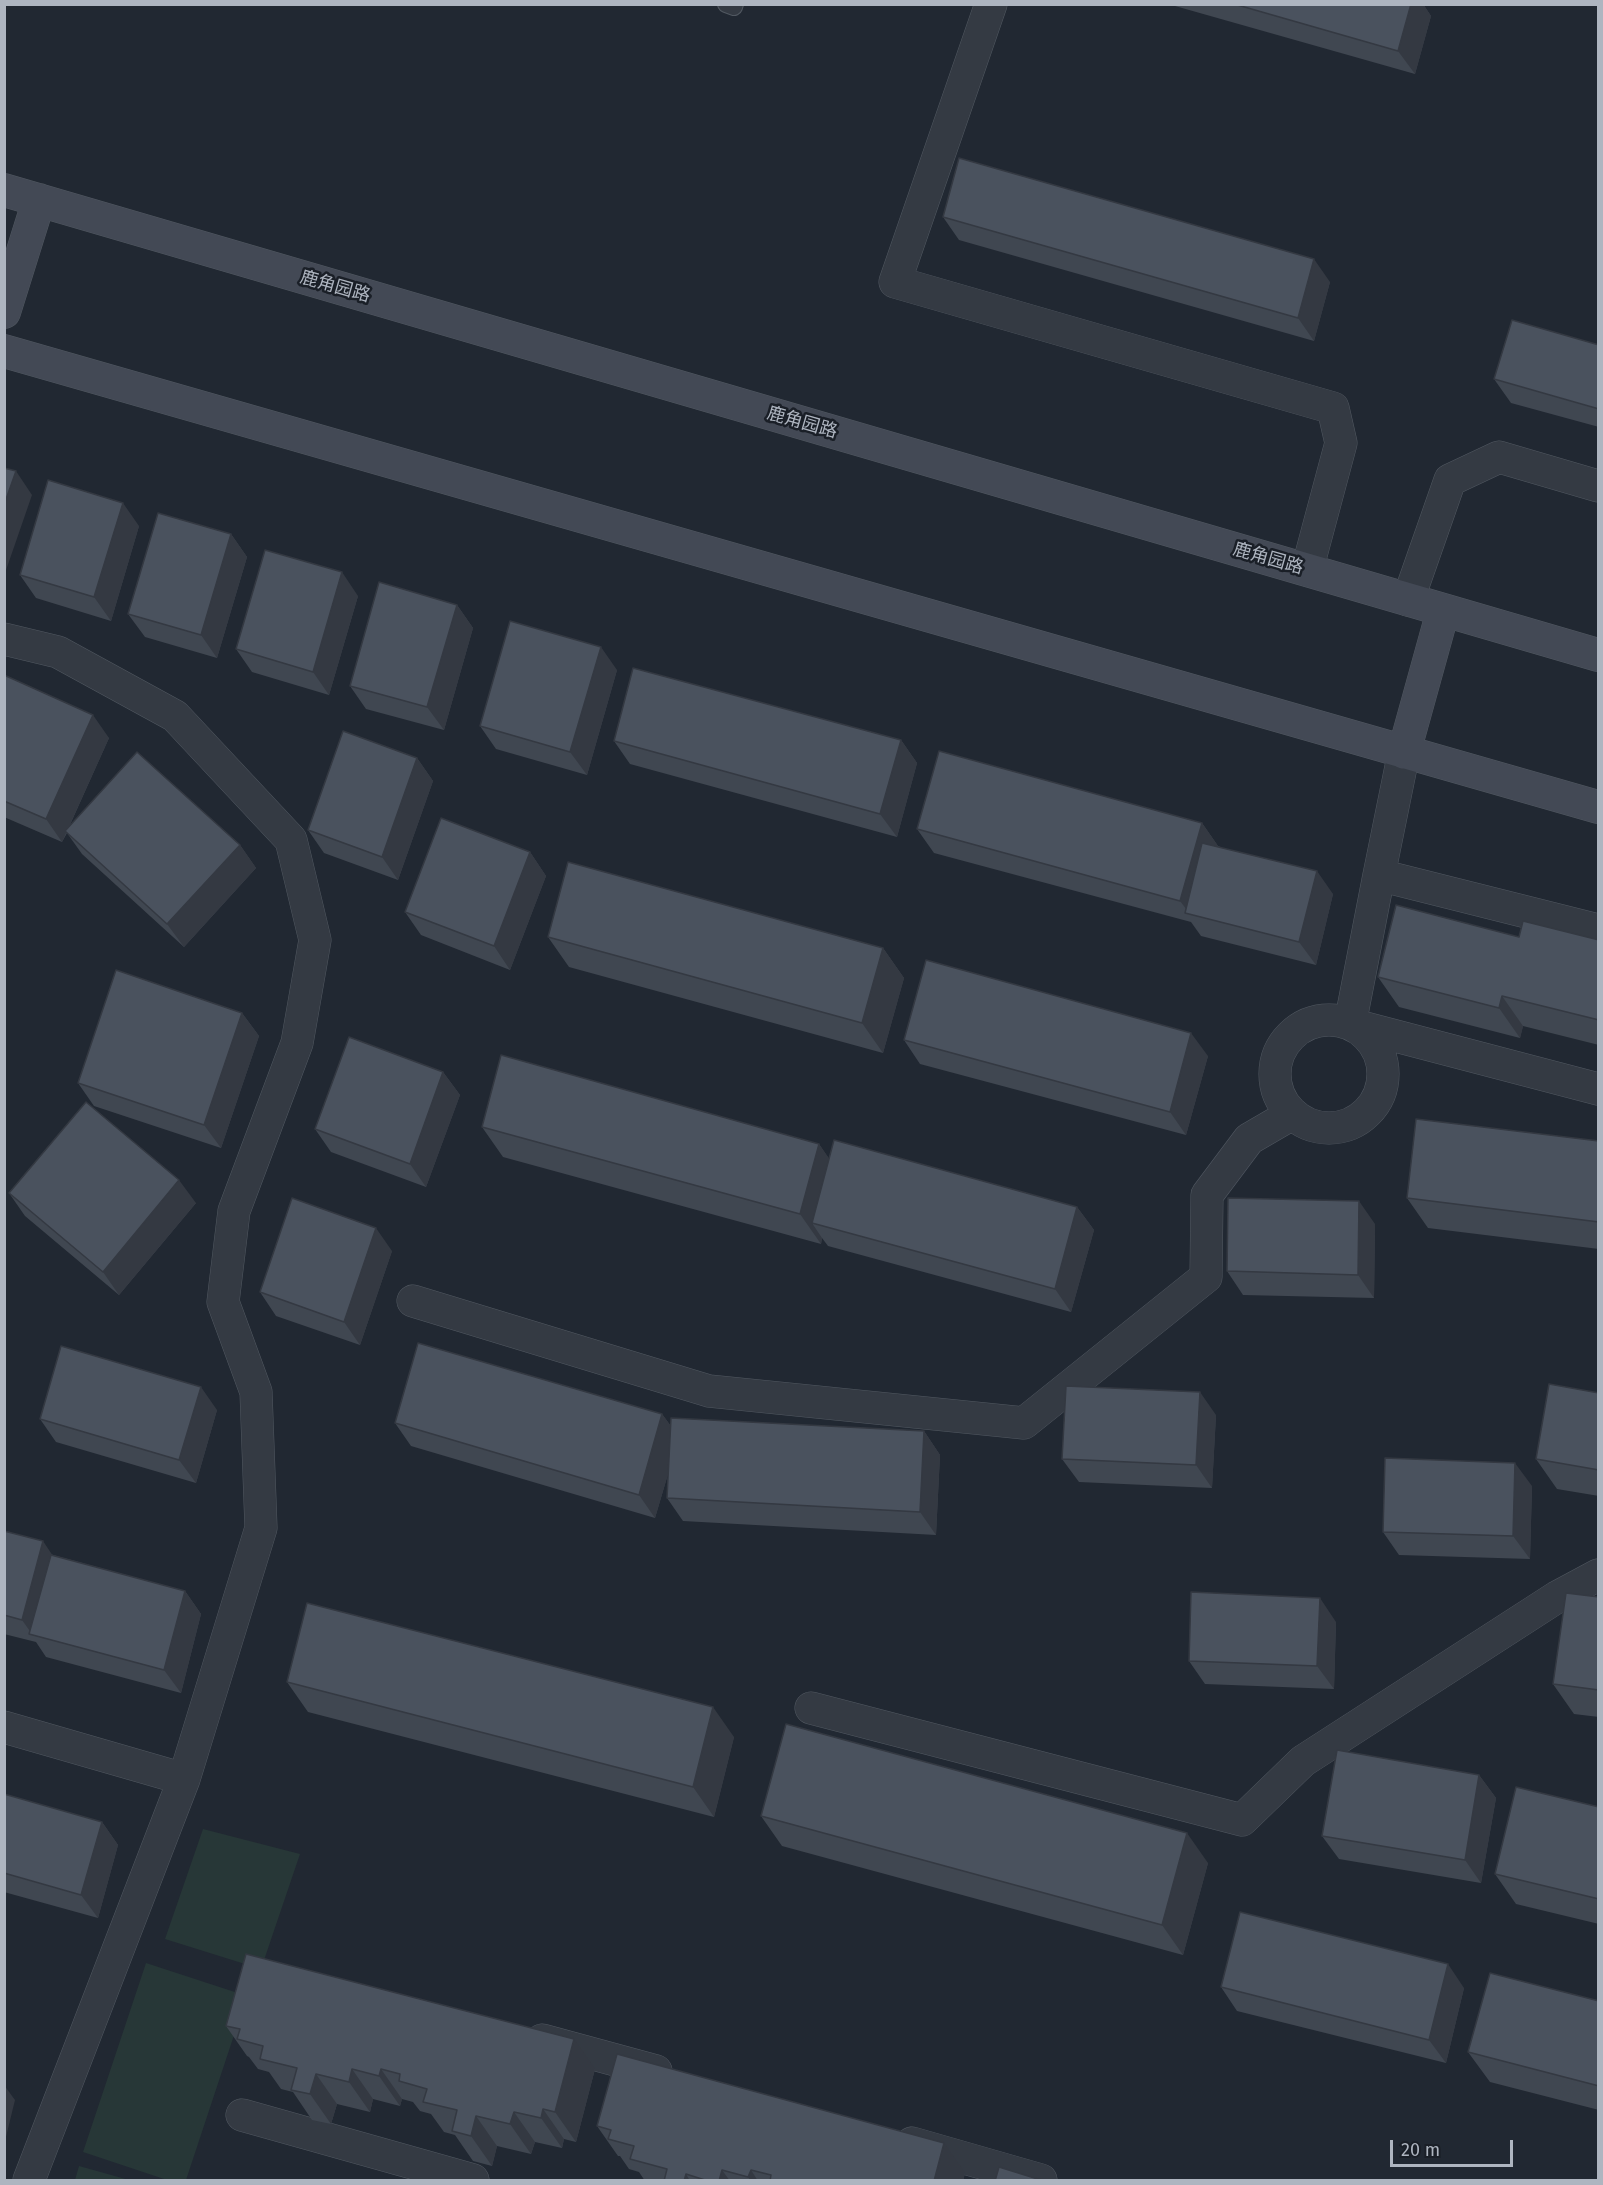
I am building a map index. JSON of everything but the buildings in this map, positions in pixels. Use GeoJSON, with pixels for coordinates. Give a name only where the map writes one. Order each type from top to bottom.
{"type":"FeatureCollection","features":[{"type":"Feature","properties":{"kind":"street"},"geometry":{"type":"LineString","coordinates":[[991,4],[895,282],[1333,408],[1341,443],[1306,570]]}},
{"type":"Feature","properties":{"kind":"street","name":"鹿角园路"},"geometry":{"type":"LineString","coordinates":[[4,190],[1599,655]]}},
{"type":"Feature","properties":{"kind":"street"},"geometry":{"type":"LineString","coordinates":[[4,312],[39,200]]}},
{"type":"Feature","properties":{"kind":"street"},"geometry":{"type":"LineString","coordinates":[[4,351],[1599,807]]}},
{"type":"Feature","properties":{"kind":"street"},"geometry":{"type":"LineString","coordinates":[[1408,600],[1450,480],[1499,457],[1599,486]]}},
{"type":"Feature","properties":{"kind":"street"},"geometry":{"type":"LineString","coordinates":[[1350,1024],[1404,752],[1443,610]]}},
{"type":"Feature","properties":{"kind":"street"},"geometry":{"type":"LineString","coordinates":[[4,639],[58,652],[175,716],[291,840],[315,940],[297,1043],[234,1211],[223,1302],[256,1392],[261,1528],[184,1779],[29,2181]]}},
{"type":"Feature","properties":{"kind":"street"},"geometry":{"type":"LineString","coordinates":[[1379,875],[1599,930]]}},
{"type":"Feature","properties":{"kind":"street"},"geometry":{"type":"LineString","coordinates":[[1350,1024],[1366,1034],[1377,1049],[1383,1067],[1382,1086],[1375,1103],[1362,1117],[1345,1126],[1327,1128],[1308,1124],[1292,1114],[1281,1098],[1275,1081],[1276,1062],[1283,1045],[1296,1031],[1313,1022],[1331,1019],[1599,1089]]}},
{"type":"Feature","properties":{"kind":"street"},"geometry":{"type":"LineString","coordinates":[[413,1301],[709,1391],[1024,1422],[1206,1277],[1207,1195],[1249,1139],[1292,1114]]}},
{"type":"Feature","properties":{"kind":"street"},"geometry":{"type":"LineString","coordinates":[[811,1708],[1242,1820],[1303,1761],[1557,1597],[1599,1575]]}},
{"type":"Feature","properties":{"kind":"street"},"geometry":{"type":"LineString","coordinates":[[4,1727],[184,1779]]}},
{"type":"Feature","properties":{"kind":"street"},"geometry":{"type":"LineString","coordinates":[[513,2032],[685,2079]]}},
{"type":"Feature","properties":{"kind":"street"},"geometry":{"type":"LineString","coordinates":[[242,2115],[473,2181]]}},
{"type":"Feature","properties":{"kind":"street"},"geometry":{"type":"LineString","coordinates":[[880,2133],[1041,2181]]}},
{"type":"Feature","properties":{"kind":"lane"},"geometry":{"type":"LineString","coordinates":[[726,4],[734,7],[735,4]]}},
{"type":"Feature","properties":{"kind":"shaded area"},"geometry":{"type":"Polygon","coordinates":[[[203,1829],[300,1854],[261,1969],[165,1939],[203,1829]]]}},
{"type":"Feature","properties":{"kind":"shaded area"},"geometry":{"type":"Polygon","coordinates":[[[146,1963],[247,1996],[186,2180],[167,2180],[83,2152],[146,1963]]]}},
{"type":"Feature","properties":{"kind":"shaded area"},"geometry":{"type":"Polygon","coordinates":[[[79,2166],[129,2180],[75,2180],[79,2166]]]}}]}
